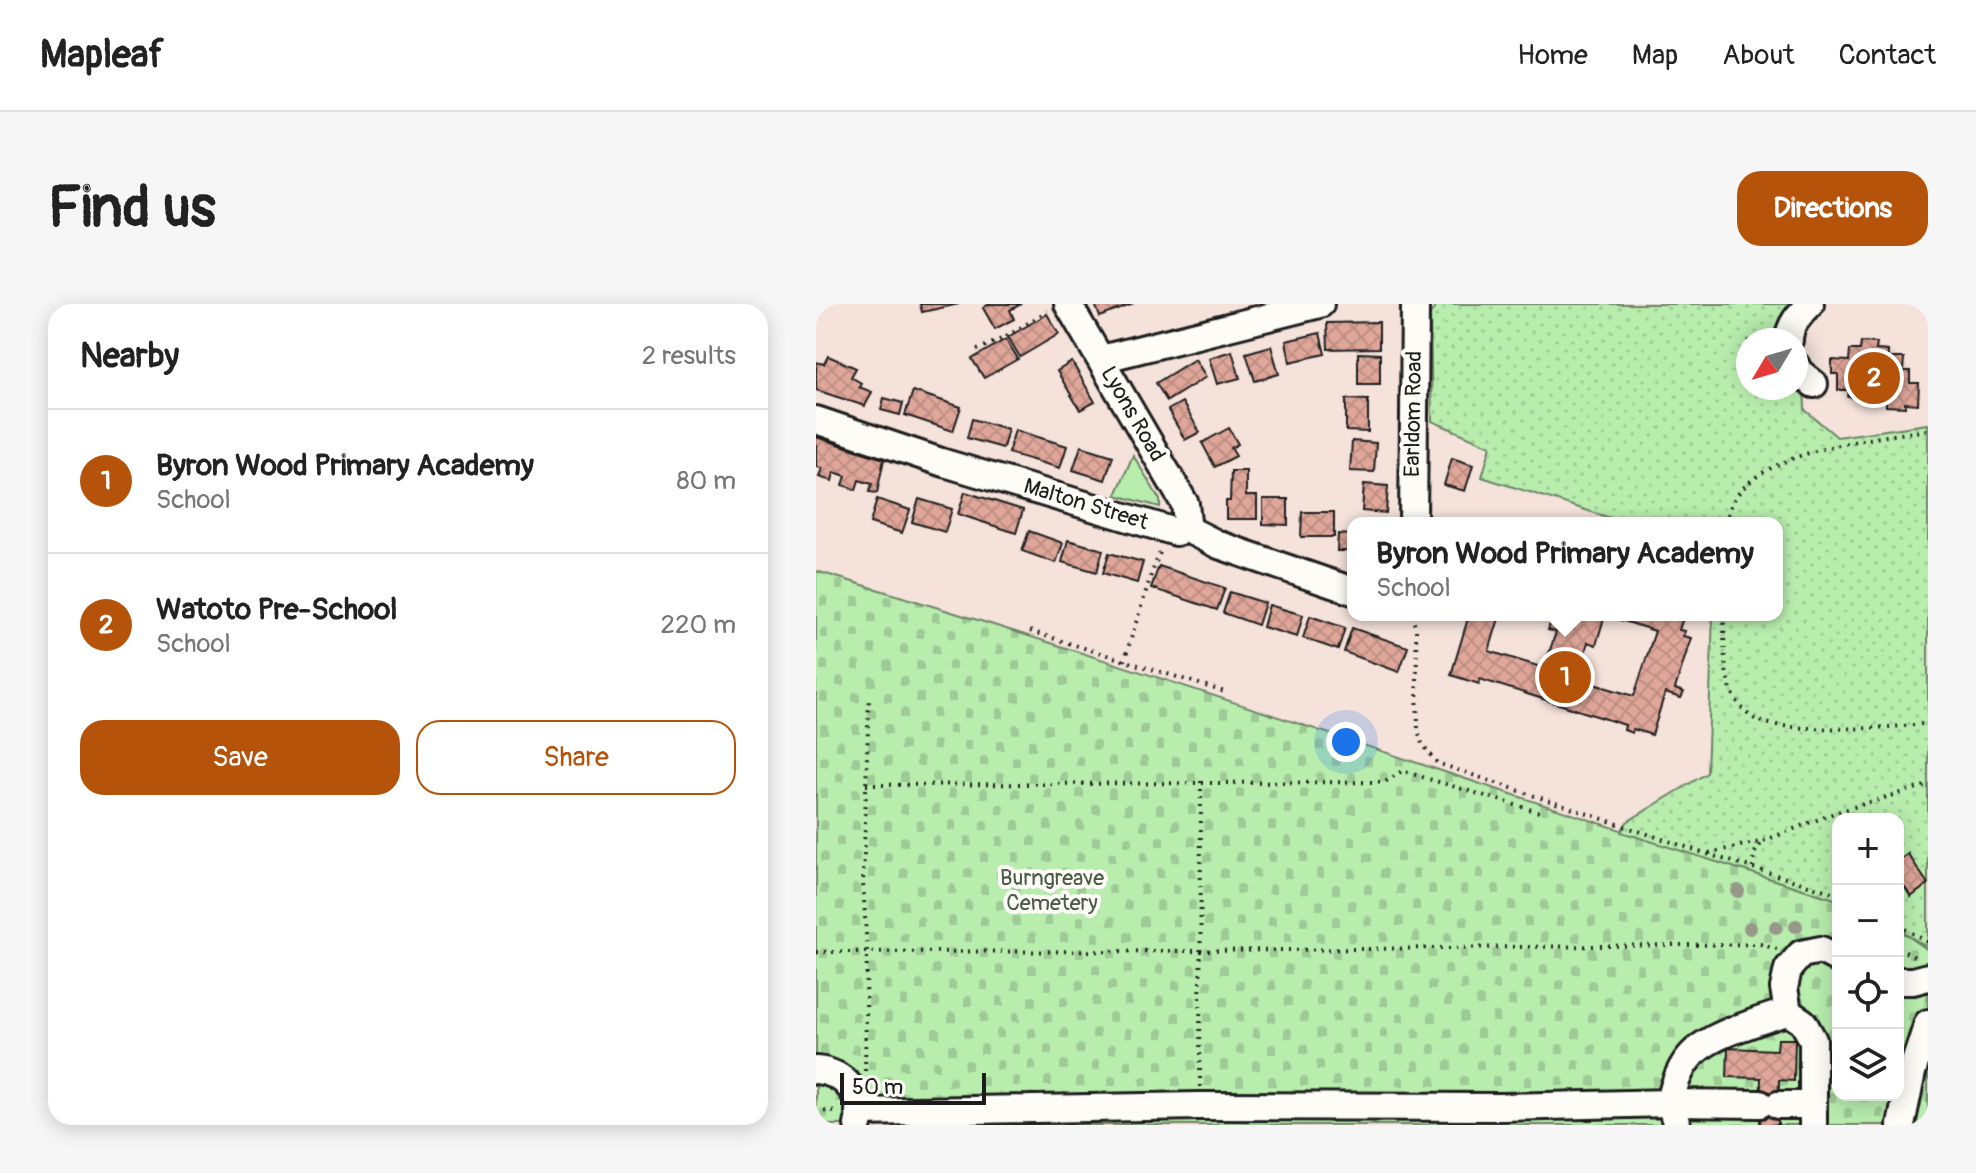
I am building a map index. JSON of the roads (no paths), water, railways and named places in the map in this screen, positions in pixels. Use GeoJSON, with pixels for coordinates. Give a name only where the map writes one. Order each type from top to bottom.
{"type":"FeatureCollection","features":[{"type":"Feature","properties":{"kind":"street","name":"Lyons Road"},"geometry":{"type":"LineString","coordinates":[[1068,304],[1185,504],[1187,522],[1177,529]]}},
{"type":"Feature","properties":{"kind":"street"},"geometry":{"type":"LineString","coordinates":[[1101,359],[1320,304]]}},
{"type":"Feature","properties":{"kind":"street","name":"Earldom Road"},"geometry":{"type":"LineString","coordinates":[[1413,517],[1415,304]]}},
{"type":"Feature","properties":{"kind":"street"},"geometry":{"type":"LineString","coordinates":[[1792,328],[1810,304]]}},
{"type":"Feature","properties":{"kind":"street","name":"Malton Street"},"geometry":{"type":"LineString","coordinates":[[816,420],[941,462],[1177,529],[1347,589]]}},
{"type":"Feature","properties":{"kind":"street"},"geometry":{"type":"LineString","coordinates":[[816,1070],[839,1076],[850,1086],[858,1100],[861,1116],[1200,1106],[1502,1107],[1674,1114],[1769,1104],[1812,1115],[1813,1040],[1803,1022],[1788,1012],[1784,988],[1788,969],[1801,954],[1821,950],[1834,957]]}},
{"type":"Feature","properties":{"kind":"street"},"geometry":{"type":"LineString","coordinates":[[1904,981],[1928,977]]}},
{"type":"Feature","properties":{"kind":"street"},"geometry":{"type":"LineString","coordinates":[[1674,1114],[1674,1079],[1690,1054],[1714,1037],[1788,1012]]}},
{"type":"Feature","properties":{"kind":"street"},"geometry":{"type":"LineString","coordinates":[[1901,1125],[1912,1072],[1928,1023]]}},
{"type":"Feature","properties":{"kind":"place","name":"Watoto Pre-School"},"geometry":{"type":"Point","coordinates":[1874,378]}},
{"type":"Feature","properties":{"kind":"place","name":"Byron Wood Primary Academy"},"geometry":{"type":"Point","coordinates":[1565,677]}},
{"type":"Feature","properties":{"kind":"park label","name":"Burngreave Cemetery"},"geometry":{"type":"Point","coordinates":[1052,890]}}]}
